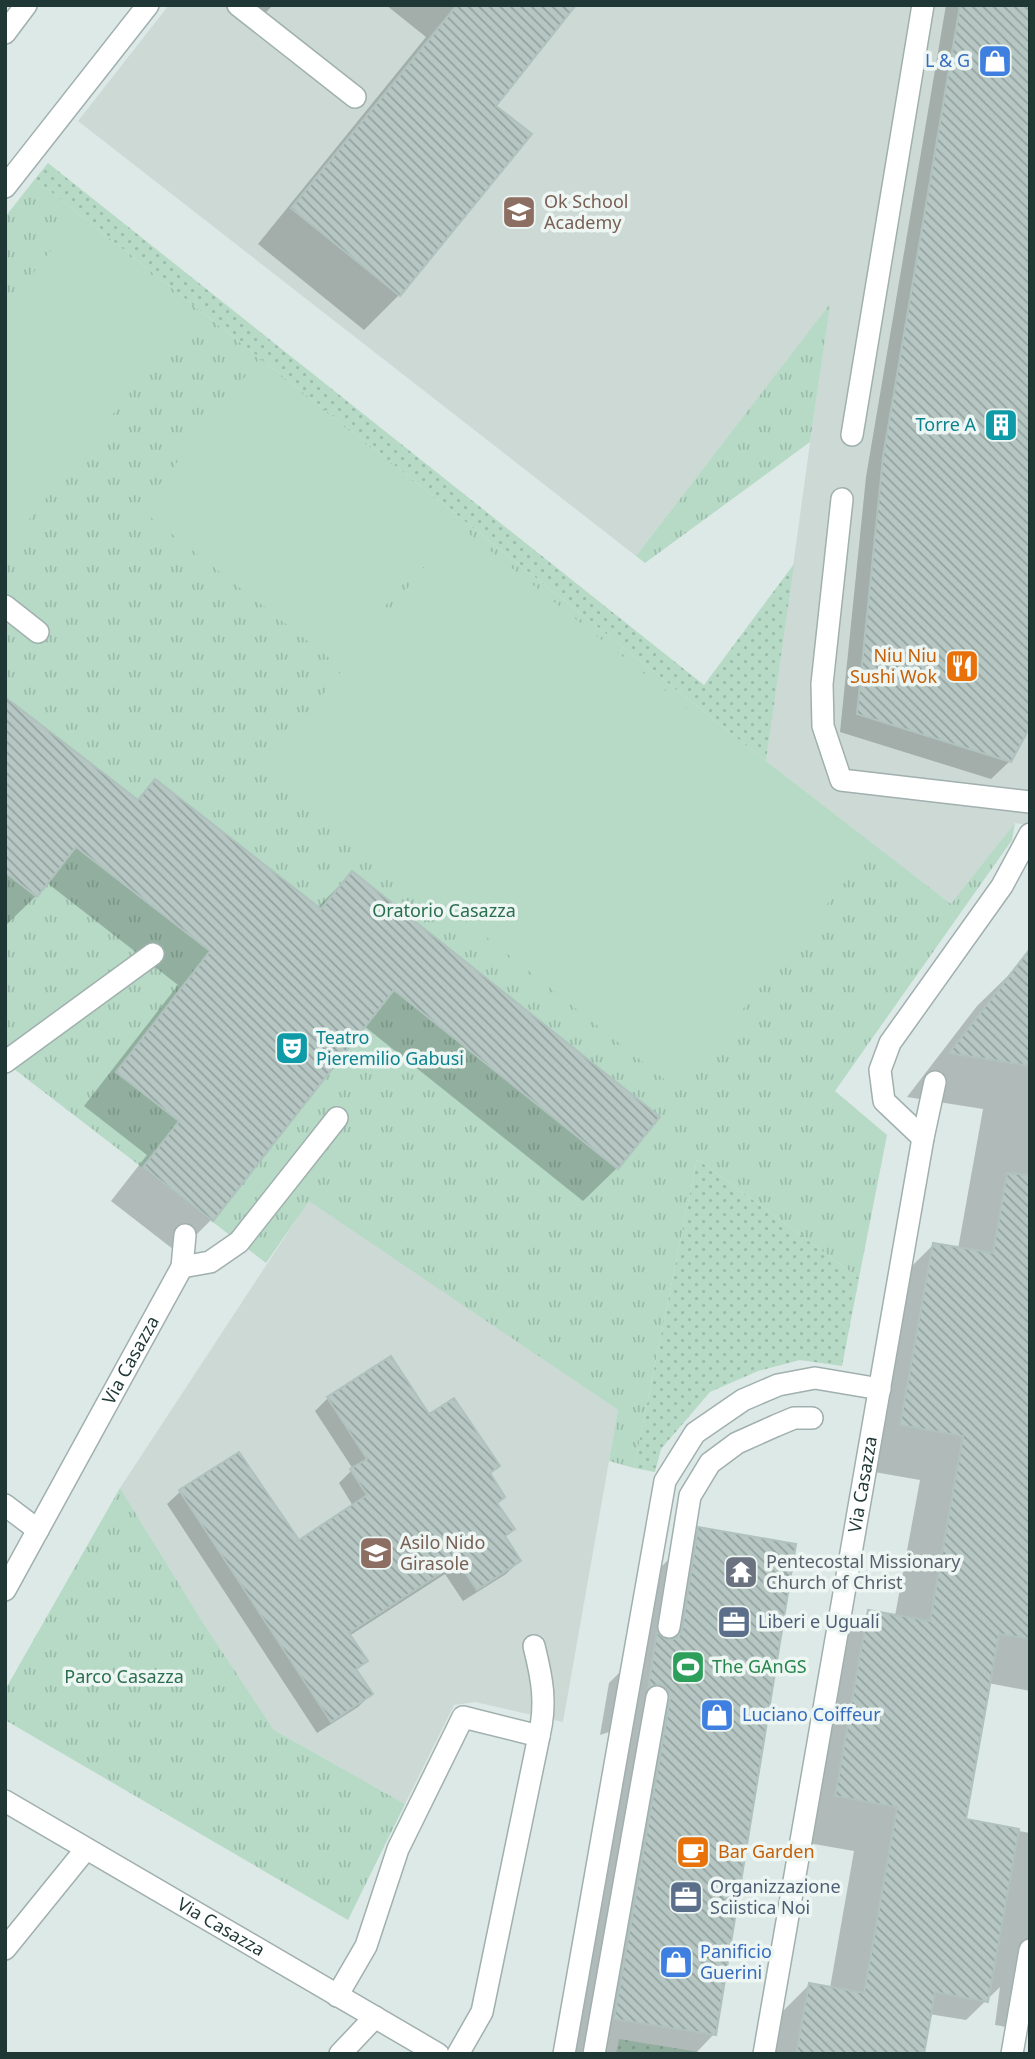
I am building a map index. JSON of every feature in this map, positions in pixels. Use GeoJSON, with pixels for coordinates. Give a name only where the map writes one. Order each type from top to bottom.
{"type":"FeatureCollection","features":[{"type":"Feature","properties":{"kind":"street"},"geometry":{"type":"LineString","coordinates":[[5,33],[26,5]]}},
{"type":"Feature","properties":{"kind":"street"},"geometry":{"type":"LineString","coordinates":[[5,187],[148,5]]}},
{"type":"Feature","properties":{"kind":"street"},"geometry":{"type":"LineString","coordinates":[[238,5],[355,97]]}},
{"type":"Feature","properties":{"kind":"street"},"geometry":{"type":"LineString","coordinates":[[852,435],[923,5]]}},
{"type":"Feature","properties":{"kind":"street"},"geometry":{"type":"LineString","coordinates":[[842,499],[822,684],[822,726],[842,780],[1030,802]]}},
{"type":"Feature","properties":{"kind":"street"},"geometry":{"type":"LineString","coordinates":[[5,606],[38,632]]}},
{"type":"Feature","properties":{"kind":"street"},"geometry":{"type":"LineString","coordinates":[[923,1138],[884,1101],[880,1070],[890,1043],[1002,886],[1030,834]]}},
{"type":"Feature","properties":{"kind":"street"},"geometry":{"type":"LineString","coordinates":[[5,1062],[153,954]]}},
{"type":"Feature","properties":{"kind":"street","name":"Via Casazza"},"geometry":{"type":"LineString","coordinates":[[764,2054],[923,1138],[935,1082]]}},
{"type":"Feature","properties":{"kind":"street"},"geometry":{"type":"LineString","coordinates":[[182,1267],[210,1262],[239,1242],[337,1118]]}},
{"type":"Feature","properties":{"kind":"street","name":"Via Casazza"},"geometry":{"type":"LineString","coordinates":[[5,1590],[182,1267],[185,1235]]}},
{"type":"Feature","properties":{"kind":"street"},"geometry":{"type":"LineString","coordinates":[[564,2054],[665,1481],[695,1433],[743,1399],[778,1385],[816,1378],[880,1389]]}},
{"type":"Feature","properties":{"kind":"street"},"geometry":{"type":"LineString","coordinates":[[669,1627],[690,1496],[710,1463],[737,1443],[793,1418],[812,1418]]}},
{"type":"Feature","properties":{"kind":"street"},"geometry":{"type":"LineString","coordinates":[[5,1505],[38,1530]]}},
{"type":"Feature","properties":{"kind":"street"},"geometry":{"type":"LineString","coordinates":[[458,2054],[482,2012],[543,1718],[543,1682],[534,1646]]}},
{"type":"Feature","properties":{"kind":"street"},"geometry":{"type":"LineString","coordinates":[[594,2054],[657,1697]]}},
{"type":"Feature","properties":{"kind":"street"},"geometry":{"type":"LineString","coordinates":[[337,1996],[366,1946],[398,1849],[463,1717],[539,1736]]}},
{"type":"Feature","properties":{"kind":"street","name":"Via Casazza"},"geometry":{"type":"LineString","coordinates":[[5,1801],[438,2054]]}},
{"type":"Feature","properties":{"kind":"street"},"geometry":{"type":"LineString","coordinates":[[5,1949],[86,1849]]}},
{"type":"Feature","properties":{"kind":"street"},"geometry":{"type":"LineString","coordinates":[[1012,2054],[1030,1950]]}},
{"type":"Feature","properties":{"kind":"street"},"geometry":{"type":"LineString","coordinates":[[340,2054],[374,2017]]}},
{"type":"Feature","properties":{"kind":"shaded area"},"geometry":{"type":"Polygon","coordinates":[[[169,5],[1030,5],[1030,825],[1015,823],[952,905],[766,761],[829,306],[636,556],[78,121],[169,5]]]}},
{"type":"Feature","properties":{"kind":"shaded area","name":"Asilo Nido Girasole"},"geometry":{"type":"Polygon","coordinates":[[[309,1200],[618,1410],[563,1722],[475,1702],[454,1705],[405,1804],[274,1730],[200,1618],[120,1488],[309,1200]]]}},
{"type":"Feature","properties":{"kind":"green space"},"geometry":{"type":"Polygon","coordinates":[[[48,163],[704,685],[794,564],[766,761],[35,179],[48,163]]]}},
{"type":"Feature","properties":{"kind":"green space","name":"Oratorio Casazza"},"geometry":{"type":"Polygon","coordinates":[[[35,179],[766,761],[951,904],[1015,823],[1012,840],[835,1091],[887,1135],[859,1278],[697,1159],[634,1468],[609,1461],[618,1410],[309,1201],[266,1263],[5,1062],[5,873],[37,897],[61,866],[27,840],[137,801],[5,697],[5,217],[35,179]]]}},
{"type":"Feature","properties":{"kind":"green space"},"geometry":{"type":"Polygon","coordinates":[[[72,224],[190,317],[5,550],[5,308],[72,224]]]}},
{"type":"Feature","properties":{"kind":"green space"},"geometry":{"type":"Polygon","coordinates":[[[830,304],[810,442],[645,563],[636,556],[830,304]]]}},
{"type":"Feature","properties":{"kind":"green space"},"geometry":{"type":"Polygon","coordinates":[[[259,359],[457,516],[338,665],[140,509],[259,359]]]}},
{"type":"Feature","properties":{"kind":"green space"},"geometry":{"type":"Polygon","coordinates":[[[458,525],[868,853],[678,1090],[268,763],[458,525]]]}},
{"type":"Feature","properties":{"kind":"green space"},"geometry":{"type":"Polygon","coordinates":[[[697,1159],[859,1278],[842,1366],[800,1360],[758,1371],[710,1392],[661,1449],[655,1472],[634,1468],[697,1159]]]}},
{"type":"Feature","properties":{"kind":"green space","name":"Parco Casazza"},"geometry":{"type":"Polygon","coordinates":[[[120,1488],[200,1618],[274,1730],[405,1804],[348,1920],[5,1720],[5,1690],[120,1488]]]}},
{"type":"Feature","properties":{"kind":"green space"},"geometry":{"type":"Polygon","coordinates":[[[619,2039],[711,2054],[616,2054],[619,2039]]]}},
{"type":"Feature","properties":{"kind":"building"},"geometry":{"type":"Polygon","coordinates":[[[457,5],[576,5],[496,106],[532,134],[400,296],[291,208],[457,5]]]}},
{"type":"Feature","properties":{"kind":"building"},"geometry":{"type":"Polygon","coordinates":[[[960,5],[1030,5],[1030,727],[1011,762],[857,714],[883,457],[960,5]]]}},
{"type":"Feature","properties":{"kind":"building"},"geometry":{"type":"Polygon","coordinates":[[[5,697],[138,800],[155,779],[321,909],[352,871],[660,1117],[618,1169],[394,990],[213,1221],[143,1167],[179,1121],[116,1072],[210,951],[76,847],[37,897],[5,872],[5,697]]]}},
{"type":"Feature","properties":{"kind":"building"},"geometry":{"type":"Polygon","coordinates":[[[1030,949],[1030,1066],[949,1053],[1030,949]]]}},
{"type":"Feature","properties":{"kind":"building"},"geometry":{"type":"Polygon","coordinates":[[[1007,1173],[1030,1175],[1030,1639],[999,1634],[966,1819],[1019,1829],[988,2002],[935,1992],[924,2054],[796,2054],[809,1983],[864,1993],[897,1807],[835,1796],[868,1610],[930,1621],[963,1436],[900,1425],[933,1243],[993,1253],[1007,1173]]]}},
{"type":"Feature","properties":{"kind":"building"},"geometry":{"type":"Polygon","coordinates":[[[391,1356],[429,1414],[454,1398],[500,1466],[490,1473],[505,1497],[497,1503],[515,1529],[505,1536],[521,1561],[477,1590],[458,1562],[349,1633],[368,1661],[356,1669],[373,1694],[331,1722],[179,1490],[239,1452],[299,1540],[367,1495],[350,1469],[367,1459],[327,1397],[391,1356]]]}},
{"type":"Feature","properties":{"kind":"building"},"geometry":{"type":"Polygon","coordinates":[[[698,1527],[796,1544],[716,2035],[614,2019],[670,1699],[669,1692],[659,1684],[648,1688],[657,1632],[666,1640],[679,1636],[682,1630],[698,1527]]]}},
{"type":"Feature","properties":{"kind":"place","name":"L & G"},"geometry":{"type":"Point","coordinates":[995,61]}},
{"type":"Feature","properties":{"kind":"place","name":"Ok School Academy"},"geometry":{"type":"Point","coordinates":[519,212]}},
{"type":"Feature","properties":{"kind":"place","name":"Torre A"},"geometry":{"type":"Point","coordinates":[1001,425]}},
{"type":"Feature","properties":{"kind":"place","name":"Niu Niu Sushi Wok"},"geometry":{"type":"Point","coordinates":[962,666]}},
{"type":"Feature","properties":{"kind":"place","name":"Teatro Pieremilio Gabusi"},"geometry":{"type":"Point","coordinates":[292,1048]}},
{"type":"Feature","properties":{"kind":"place","name":"Asilo Nido Girasole"},"geometry":{"type":"Point","coordinates":[376,1553]}},
{"type":"Feature","properties":{"kind":"place","name":"Pentecostal Missionary Church of Christ"},"geometry":{"type":"Point","coordinates":[741,1572]}},
{"type":"Feature","properties":{"kind":"place","name":"Liberi e Uguali"},"geometry":{"type":"Point","coordinates":[734,1622]}},
{"type":"Feature","properties":{"kind":"place","name":"The GAnGS"},"geometry":{"type":"Point","coordinates":[688,1667]}},
{"type":"Feature","properties":{"kind":"place","name":"Luciano Coiffeur"},"geometry":{"type":"Point","coordinates":[717,1715]}},
{"type":"Feature","properties":{"kind":"place","name":"Bar Garden"},"geometry":{"type":"Point","coordinates":[693,1852]}},
{"type":"Feature","properties":{"kind":"place","name":"Organizzazione Sciistica Noi"},"geometry":{"type":"Point","coordinates":[686,1897]}},
{"type":"Feature","properties":{"kind":"place","name":"Panificio Guerini"},"geometry":{"type":"Point","coordinates":[676,1962]}}]}
